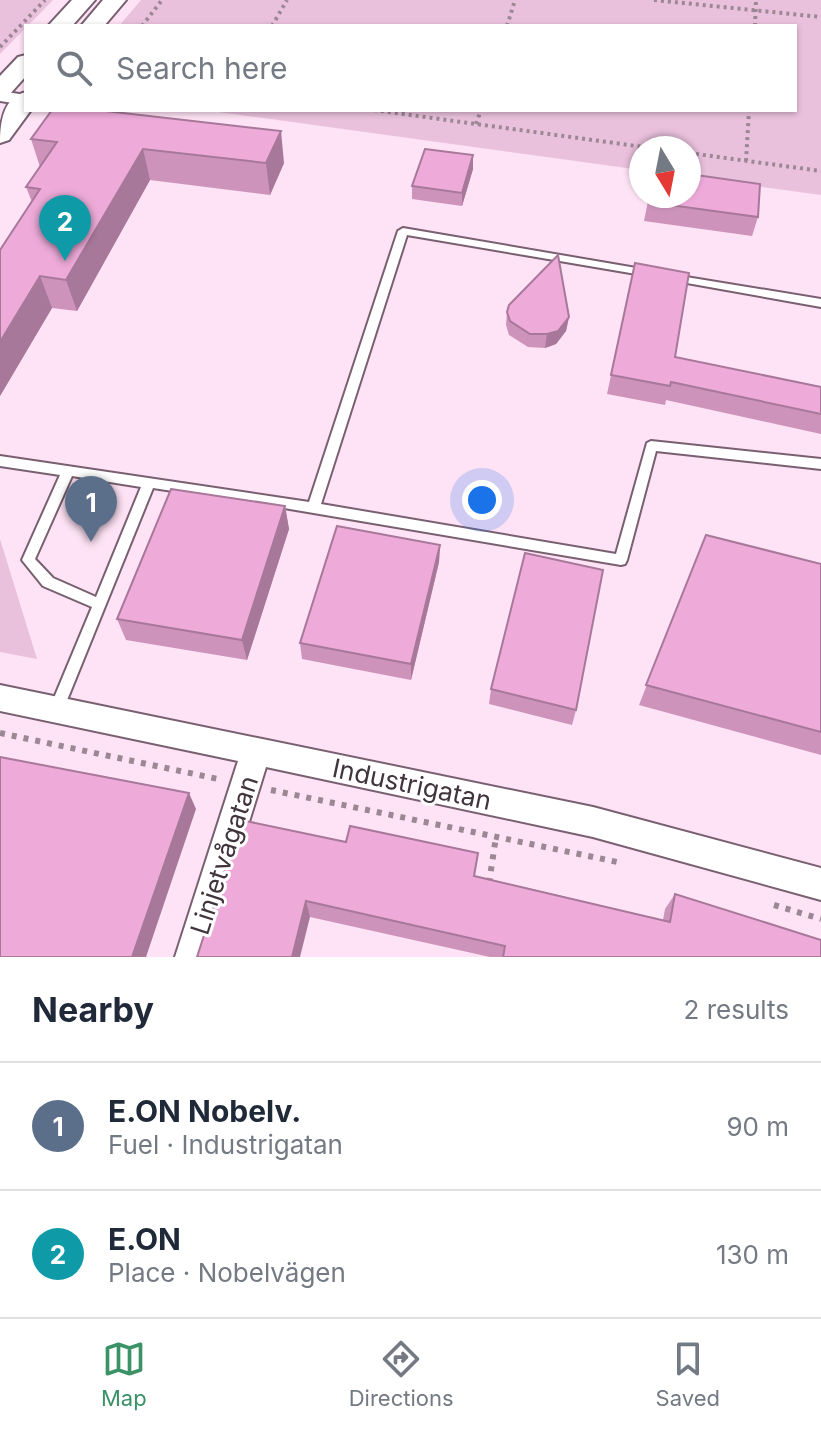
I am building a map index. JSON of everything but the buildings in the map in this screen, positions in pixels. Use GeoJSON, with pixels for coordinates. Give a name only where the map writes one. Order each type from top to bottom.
{"type":"FeatureCollection","features":[{"type":"Feature","properties":{"kind":"main road"},"geometry":{"type":"LineString","coordinates":[[61,24],[84,0]]}},
{"type":"Feature","properties":{"kind":"main road"},"geometry":{"type":"LineString","coordinates":[[94,24],[115,0]]}},
{"type":"Feature","properties":{"kind":"main road"},"geometry":{"type":"LineString","coordinates":[[0,90],[24,64]]}},
{"type":"Feature","properties":{"kind":"main road"},"geometry":{"type":"LineString","coordinates":[[0,135],[24,102]]}},
{"type":"Feature","properties":{"kind":"street"},"geometry":{"type":"LineString","coordinates":[[0,96],[24,99]]}},
{"type":"Feature","properties":{"kind":"street","name":"Industrigatan"},"geometry":{"type":"LineString","coordinates":[[0,698],[593,822],[821,884]]}},
{"type":"Feature","properties":{"kind":"street","name":"Linjetvågatan"},"geometry":{"type":"LineString","coordinates":[[191,957],[256,752]]}},
{"type":"Feature","properties":{"kind":"lane"},"geometry":{"type":"LineString","coordinates":[[314,507],[403,231],[821,303]]}},
{"type":"Feature","properties":{"kind":"lane"},"geometry":{"type":"LineString","coordinates":[[0,461],[314,507],[621,560],[651,446],[821,464]]}},
{"type":"Feature","properties":{"kind":"lane"},"geometry":{"type":"LineString","coordinates":[[68,471],[28,560],[48,582],[99,604]]}},
{"type":"Feature","properties":{"kind":"lane"},"geometry":{"type":"LineString","coordinates":[[56,710],[149,483]]}},
{"type":"Feature","properties":{"kind":"path"},"geometry":{"type":"LineString","coordinates":[[0,47],[45,0]]}},
{"type":"Feature","properties":{"kind":"path"},"geometry":{"type":"LineString","coordinates":[[144,24],[162,0]]}},
{"type":"Feature","properties":{"kind":"path"},"geometry":{"type":"LineString","coordinates":[[273,24],[287,0]]}},
{"type":"Feature","properties":{"kind":"path"},"geometry":{"type":"LineString","coordinates":[[508,24],[515,0]]}},
{"type":"Feature","properties":{"kind":"path"},"geometry":{"type":"LineString","coordinates":[[654,0],[821,17]]}},
{"type":"Feature","properties":{"kind":"path"},"geometry":{"type":"LineString","coordinates":[[755,24],[756,0]]}},
{"type":"Feature","properties":{"kind":"path"},"geometry":{"type":"LineString","coordinates":[[389,112],[629,145]]}},
{"type":"Feature","properties":{"kind":"path"},"geometry":{"type":"LineString","coordinates":[[476,124],[480,112]]}},
{"type":"Feature","properties":{"kind":"path"},"geometry":{"type":"LineString","coordinates":[[746,161],[749,112]]}},
{"type":"Feature","properties":{"kind":"path"},"geometry":{"type":"LineString","coordinates":[[701,155],[821,171]]}},
{"type":"Feature","properties":{"kind":"path"},"geometry":{"type":"LineString","coordinates":[[0,733],[636,866]]}},
{"type":"Feature","properties":{"kind":"path"},"geometry":{"type":"LineString","coordinates":[[487,897],[496,837]]}},
{"type":"Feature","properties":{"kind":"path"},"geometry":{"type":"LineString","coordinates":[[772,905],[821,919]]}},
{"type":"Feature","properties":{"kind":"shaded area"},"geometry":{"type":"Polygon","coordinates":[[[0,0],[53,0],[29,24],[24,24],[24,30],[0,54],[0,0]]]}},
{"type":"Feature","properties":{"kind":"shaded area"},"geometry":{"type":"Polygon","coordinates":[[[141,0],[821,0],[821,195],[701,179],[701,136],[629,136],[629,168],[219,112],[797,112],[797,24],[121,24],[141,0]]]}},
{"type":"Feature","properties":{"kind":"shaded area"},"geometry":{"type":"Polygon","coordinates":[[[0,539],[37,659],[0,652],[0,539]]]}},
{"type":"Feature","properties":{"kind":"place","name":"E.ON"},"geometry":{"type":"Point","coordinates":[65,261]}},
{"type":"Feature","properties":{"kind":"place","name":"E.ON Nobelv."},"geometry":{"type":"Point","coordinates":[91,542]}}]}
